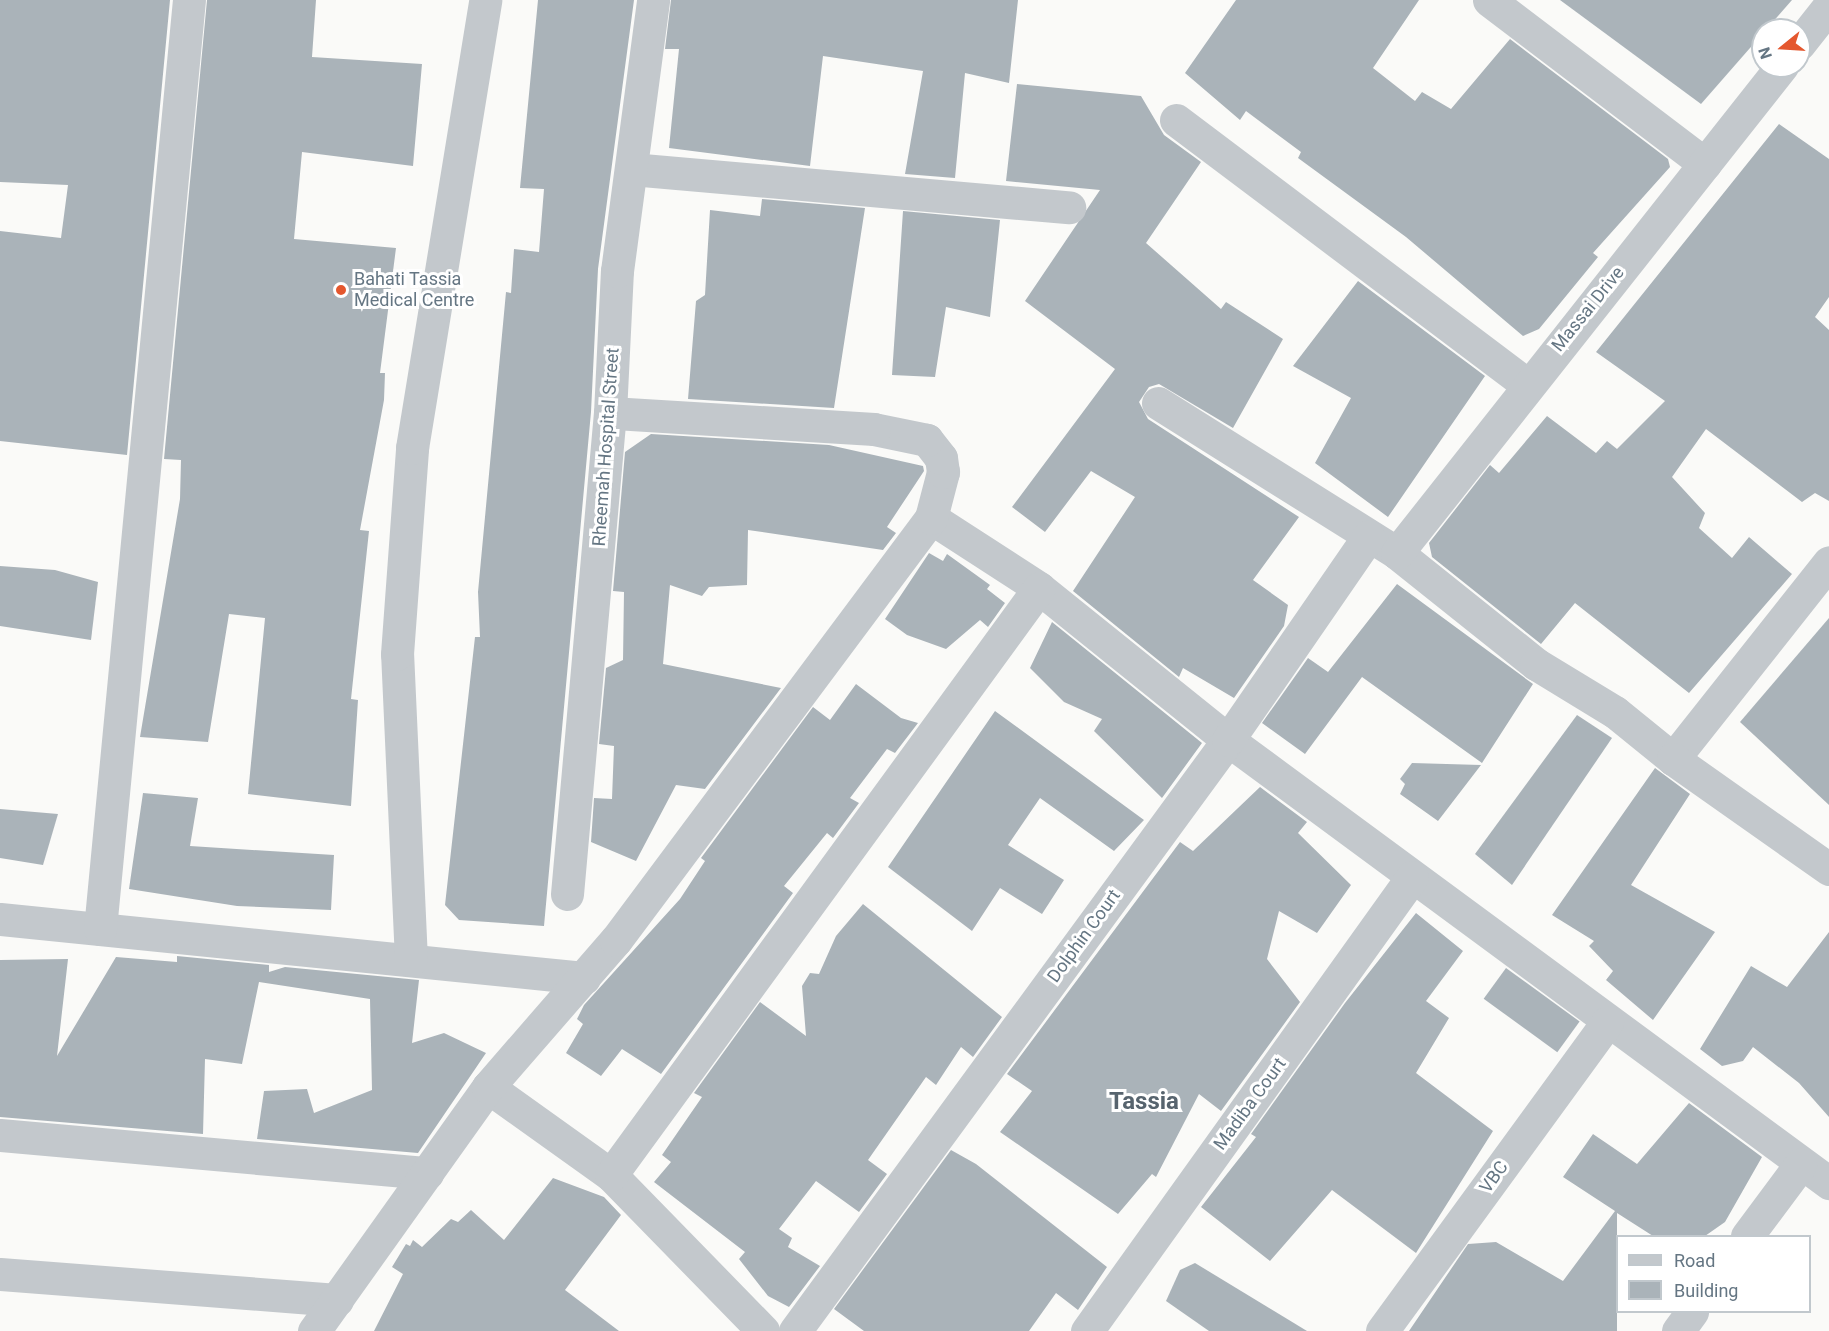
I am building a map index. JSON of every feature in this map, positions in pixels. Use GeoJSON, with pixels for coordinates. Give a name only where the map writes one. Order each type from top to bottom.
{"type":"FeatureCollection","features":[{"type":"Feature","properties":{"kind":"street"},"geometry":{"type":"LineString","coordinates":[[100,929],[189,0]]}},
{"type":"Feature","properties":{"kind":"street"},"geometry":{"type":"LineString","coordinates":[[411,960],[397,654],[410,471],[485,0]]}},
{"type":"Feature","properties":{"kind":"street","name":"Rheemah Hospital Street"},"geometry":{"type":"LineString","coordinates":[[567,894],[610,413],[617,271],[653,0]]}},
{"type":"Feature","properties":{"kind":"street"},"geometry":{"type":"LineString","coordinates":[[1489,0],[1705,164]]}},
{"type":"Feature","properties":{"kind":"street"},"geometry":{"type":"LineString","coordinates":[[1811,29],[1829,6]]}},
{"type":"Feature","properties":{"kind":"street","name":"Massai Drive"},"geometry":{"type":"LineString","coordinates":[[1397,553],[1773,78]]}},
{"type":"Feature","properties":{"kind":"street"},"geometry":{"type":"LineString","coordinates":[[1176,120],[1528,385]]}},
{"type":"Feature","properties":{"kind":"street"},"geometry":{"type":"LineString","coordinates":[[631,169],[1069,207]]}},
{"type":"Feature","properties":{"kind":"street"},"geometry":{"type":"LineString","coordinates":[[1158,403],[1368,537],[1397,553],[1536,664],[1615,712],[1673,759],[1829,869]]}},
{"type":"Feature","properties":{"kind":"street"},"geometry":{"type":"LineString","coordinates":[[314,1331],[488,1087],[584,978],[931,518],[943,472],[941,458],[927,440],[874,429],[610,413]]}},
{"type":"Feature","properties":{"kind":"street"},"geometry":{"type":"LineString","coordinates":[[931,518],[1039,588],[1228,740],[1800,1165],[1829,1183]]}},
{"type":"Feature","properties":{"kind":"street","name":"Dolphin Court"},"geometry":{"type":"LineString","coordinates":[[795,1331],[1228,740],[1368,537]]}},
{"type":"Feature","properties":{"kind":"street"},"geometry":{"type":"LineString","coordinates":[[1673,759],[1829,562]]}},
{"type":"Feature","properties":{"kind":"street"},"geometry":{"type":"LineString","coordinates":[[611,1175],[1039,588]]}},
{"type":"Feature","properties":{"kind":"street","name":"Madiba Court"},"geometry":{"type":"LineString","coordinates":[[1088,1331],[1412,877]]}},
{"type":"Feature","properties":{"kind":"street"},"geometry":{"type":"LineString","coordinates":[[0,918],[584,978]]}},
{"type":"Feature","properties":{"kind":"street","name":"VBC"},"geometry":{"type":"LineString","coordinates":[[1382,1331],[1607,1022]]}},
{"type":"Feature","properties":{"kind":"street"},"geometry":{"type":"LineString","coordinates":[[488,1087],[611,1175],[763,1331]]}},
{"type":"Feature","properties":{"kind":"street"},"geometry":{"type":"LineString","coordinates":[[0,1135],[427,1173]]}},
{"type":"Feature","properties":{"kind":"street"},"geometry":{"type":"LineString","coordinates":[[1748,1235],[1800,1165]]}},
{"type":"Feature","properties":{"kind":"street"},"geometry":{"type":"LineString","coordinates":[[0,1274],[337,1300]]}},
{"type":"Feature","properties":{"kind":"street"},"geometry":{"type":"LineString","coordinates":[[1678,1331],[1691,1313]]}},
{"type":"Feature","properties":{"kind":"building"},"geometry":{"type":"Polygon","coordinates":[[[0,0],[170,0],[127,455],[0,441],[0,231],[61,238],[68,185],[0,182],[0,0]]]}},
{"type":"Feature","properties":{"kind":"building"},"geometry":{"type":"Polygon","coordinates":[[[207,0],[316,0],[312,57],[422,64],[413,166],[302,152],[294,239],[396,248],[380,373],[385,373],[384,400],[360,530],[369,531],[351,699],[358,700],[351,806],[248,794],[265,618],[229,614],[208,742],[140,737],[180,499],[181,460],[164,459],[207,0]]]}},
{"type":"Feature","properties":{"kind":"building"},"geometry":{"type":"Polygon","coordinates":[[[538,0],[634,0],[598,269],[591,412],[544,926],[459,920],[445,905],[475,637],[480,637],[478,592],[506,292],[511,293],[514,249],[539,252],[544,189],[520,188],[538,0]]]}},
{"type":"Feature","properties":{"kind":"building"},"geometry":{"type":"Polygon","coordinates":[[[671,0],[1018,0],[1009,83],[965,73],[955,178],[905,174],[923,71],[823,56],[810,166],[669,148],[679,49],[665,49],[671,0]]]}},
{"type":"Feature","properties":{"kind":"building"},"geometry":{"type":"Polygon","coordinates":[[[1236,0],[1419,0],[1373,68],[1415,101],[1422,92],[1451,109],[1510,39],[1668,159],[1670,167],[1593,253],[1598,257],[1539,329],[1523,336],[1406,237],[1298,158],[1301,152],[1246,111],[1240,120],[1185,73],[1236,0]]]}},
{"type":"Feature","properties":{"kind":"building"},"geometry":{"type":"Polygon","coordinates":[[[1560,0],[1792,0],[1776,18],[1751,18],[1751,47],[1701,104],[1560,0]]]}},
{"type":"Feature","properties":{"kind":"building"},"geometry":{"type":"Polygon","coordinates":[[[1017,84],[1141,96],[1164,135],[1201,162],[1146,243],[1221,309],[1226,302],[1283,339],[1233,428],[1159,384],[1149,387],[1139,402],[1148,419],[1299,517],[1253,580],[1288,605],[1284,626],[1234,698],[1183,668],[1179,677],[1073,591],[1135,497],[1091,471],[1045,532],[1012,507],[1115,369],[1025,301],[1100,190],[1006,181],[1017,84]]]}},
{"type":"Feature","properties":{"kind":"building"},"geometry":{"type":"Polygon","coordinates":[[[1779,124],[1829,159],[1829,297],[1815,317],[1829,330],[1829,501],[1815,493],[1802,502],[1706,429],[1672,477],[1705,513],[1699,528],[1732,558],[1749,537],[1792,574],[1689,693],[1575,603],[1541,644],[1432,557],[1429,543],[1490,465],[1499,473],[1547,416],[1596,453],[1607,441],[1617,449],[1665,401],[1596,352],[1779,124]]]}},
{"type":"Feature","properties":{"kind":"building"},"geometry":{"type":"Polygon","coordinates":[[[762,199],[865,208],[834,408],[688,399],[696,301],[705,295],[710,210],[760,216],[762,199]]]}},
{"type":"Feature","properties":{"kind":"building"},"geometry":{"type":"Polygon","coordinates":[[[903,211],[1000,220],[990,317],[946,307],[935,377],[892,375],[903,211]]]}},
{"type":"Feature","properties":{"kind":"building"},"geometry":{"type":"Polygon","coordinates":[[[1358,281],[1485,376],[1388,517],[1315,463],[1351,398],[1293,366],[1358,281]]]}},
{"type":"Feature","properties":{"kind":"building"},"geometry":{"type":"Polygon","coordinates":[[[651,434],[829,445],[923,466],[924,471],[887,527],[896,533],[883,550],[748,530],[747,585],[709,587],[702,596],[670,585],[663,664],[781,688],[705,789],[676,785],[636,861],[591,842],[594,798],[612,799],[614,746],[599,744],[606,668],[623,660],[624,592],[613,591],[625,452],[651,434]]]}},
{"type":"Feature","properties":{"kind":"building"},"geometry":{"type":"Polygon","coordinates":[[[929,553],[943,561],[947,554],[990,585],[987,589],[1005,603],[988,627],[980,620],[946,649],[907,635],[885,619],[929,553]]]}},
{"type":"Feature","properties":{"kind":"building"},"geometry":{"type":"Polygon","coordinates":[[[0,566],[55,570],[98,582],[91,640],[0,626],[0,566]]]}},
{"type":"Feature","properties":{"kind":"building"},"geometry":{"type":"Polygon","coordinates":[[[1397,584],[1533,684],[1482,763],[1362,677],[1305,754],[1262,723],[1308,658],[1328,672],[1397,584]]]}},
{"type":"Feature","properties":{"kind":"building"},"geometry":{"type":"Polygon","coordinates":[[[1829,618],[1829,805],[1740,722],[1829,618]]]}},
{"type":"Feature","properties":{"kind":"building"},"geometry":{"type":"Polygon","coordinates":[[[1052,622],[1202,743],[1162,798],[1094,731],[1102,719],[1064,702],[1030,668],[1052,622]]]}},
{"type":"Feature","properties":{"kind":"building"},"geometry":{"type":"Polygon","coordinates":[[[856,684],[901,718],[918,723],[895,753],[887,749],[850,798],[859,803],[833,838],[827,833],[784,886],[793,893],[661,1074],[622,1049],[601,1076],[566,1053],[583,1024],[577,1019],[584,1005],[680,899],[705,861],[701,858],[813,707],[830,720],[856,684]]]}},
{"type":"Feature","properties":{"kind":"building"},"geometry":{"type":"Polygon","coordinates":[[[995,711],[1144,820],[1114,851],[1040,798],[1008,845],[1064,880],[1042,914],[1000,888],[972,931],[888,867],[995,711]]]}},
{"type":"Feature","properties":{"kind":"building"},"geometry":{"type":"Polygon","coordinates":[[[1577,715],[1612,738],[1512,885],[1475,854],[1577,715]]]}},
{"type":"Feature","properties":{"kind":"building"},"geometry":{"type":"Polygon","coordinates":[[[1412,763],[1481,765],[1438,821],[1400,794],[1405,784],[1400,779],[1412,763]]]}},
{"type":"Feature","properties":{"kind":"building"},"geometry":{"type":"Polygon","coordinates":[[[1655,768],[1690,794],[1631,885],[1715,932],[1653,1020],[1606,980],[1613,971],[1589,946],[1594,941],[1552,915],[1655,768]]]}},
{"type":"Feature","properties":{"kind":"building"},"geometry":{"type":"Polygon","coordinates":[[[1260,787],[1307,822],[1298,833],[1351,885],[1317,933],[1279,911],[1267,959],[1300,1002],[1221,1111],[1199,1094],[1156,1177],[1152,1174],[1118,1214],[1000,1132],[1032,1091],[1007,1074],[1180,842],[1193,851],[1260,787]]]}},
{"type":"Feature","properties":{"kind":"building"},"geometry":{"type":"Polygon","coordinates":[[[143,793],[198,798],[190,846],[334,855],[331,910],[237,906],[129,889],[143,793]]]}},
{"type":"Feature","properties":{"kind":"building"},"geometry":{"type":"Polygon","coordinates":[[[0,809],[58,814],[43,865],[0,858],[0,809]]]}},
{"type":"Feature","properties":{"kind":"building"},"geometry":{"type":"Polygon","coordinates":[[[863,904],[1002,1017],[973,1057],[961,1047],[936,1085],[926,1077],[868,1160],[887,1174],[859,1212],[816,1181],[779,1229],[792,1238],[788,1247],[820,1266],[789,1307],[768,1296],[739,1259],[745,1252],[654,1182],[671,1162],[662,1155],[702,1097],[694,1093],[760,1002],[806,1036],[802,986],[810,973],[819,974],[836,936],[863,904]]]}},
{"type":"Feature","properties":{"kind":"building"},"geometry":{"type":"Polygon","coordinates":[[[1416,913],[1463,951],[1426,1001],[1449,1018],[1416,1073],[1493,1131],[1416,1253],[1332,1190],[1270,1261],[1201,1207],[1256,1137],[1251,1134],[1345,1003],[1416,913]]]}},
{"type":"Feature","properties":{"kind":"building"},"geometry":{"type":"Polygon","coordinates":[[[1829,932],[1829,1117],[1799,1083],[1753,1047],[1743,1061],[1722,1066],[1700,1049],[1751,966],[1787,987],[1829,932]]]}},
{"type":"Feature","properties":{"kind":"building"},"geometry":{"type":"Polygon","coordinates":[[[177,956],[269,965],[269,972],[285,967],[419,980],[412,1043],[444,1033],[486,1053],[418,1153],[257,1139],[264,1091],[307,1089],[314,1113],[372,1090],[370,999],[259,982],[242,1064],[205,1059],[203,1134],[0,1117],[0,960],[68,959],[57,1056],[116,957],[177,962],[177,956]]]}},
{"type":"Feature","properties":{"kind":"building"},"geometry":{"type":"Polygon","coordinates":[[[1506,968],[1580,1021],[1557,1052],[1484,999],[1506,968]]]}},
{"type":"Feature","properties":{"kind":"building"},"geometry":{"type":"Polygon","coordinates":[[[1689,1103],[1762,1157],[1725,1222],[1706,1235],[1651,1235],[1617,1213],[1617,1331],[1409,1331],[1468,1244],[1496,1242],[1563,1281],[1615,1211],[1563,1177],[1593,1134],[1637,1164],[1689,1103]]]}},
{"type":"Feature","properties":{"kind":"building"},"geometry":{"type":"Polygon","coordinates":[[[951,1150],[976,1164],[1107,1267],[1078,1310],[1056,1293],[1029,1331],[864,1331],[834,1309],[951,1150]]]}},
{"type":"Feature","properties":{"kind":"building"},"geometry":{"type":"Polygon","coordinates":[[[553,1178],[604,1197],[621,1215],[565,1290],[619,1331],[374,1331],[403,1274],[392,1267],[406,1244],[410,1246],[413,1240],[422,1247],[451,1219],[458,1222],[471,1210],[504,1240],[553,1178]]]}},
{"type":"Feature","properties":{"kind":"building"},"geometry":{"type":"Polygon","coordinates":[[[1195,1263],[1307,1331],[1209,1331],[1166,1301],[1180,1270],[1195,1263]]]}},
{"type":"Feature","properties":{"kind":"place","name":"Bahati Tassia Medical Centre"},"geometry":{"type":"Point","coordinates":[341,290]}},
{"type":"Feature","properties":{"kind":"district","name":"Tassia"},"geometry":{"type":"Point","coordinates":[1144,1102]}}]}
